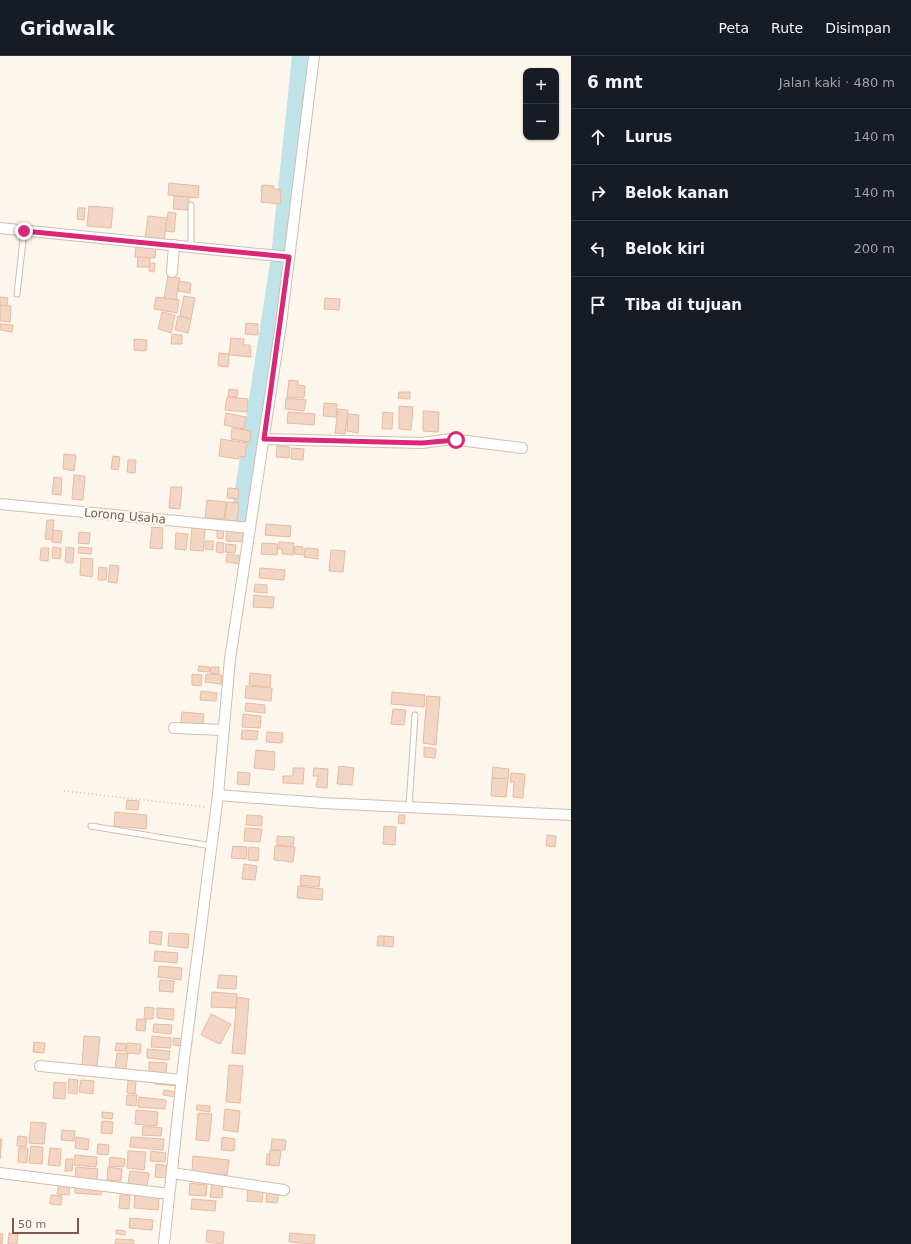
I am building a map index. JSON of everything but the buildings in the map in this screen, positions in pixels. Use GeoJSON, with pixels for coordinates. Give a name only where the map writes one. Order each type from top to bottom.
{"type":"FeatureCollection","features":[{"type":"Feature","properties":{"kind":"street"},"geometry":{"type":"LineString","coordinates":[[164,1244],[182,1080],[218,796],[230,659],[264,439],[286,257],[314,56]]}},
{"type":"Feature","properties":{"kind":"street"},"geometry":{"type":"LineString","coordinates":[[0,228],[286,257]]}},
{"type":"Feature","properties":{"kind":"street"},"geometry":{"type":"LineString","coordinates":[[172,272],[174,245]]}},
{"type":"Feature","properties":{"kind":"street"},"geometry":{"type":"LineString","coordinates":[[264,439],[422,443],[451,439],[522,448]]}},
{"type":"Feature","properties":{"kind":"street","name":"Lorong Usaha"},"geometry":{"type":"LineString","coordinates":[[0,504],[250,528]]}},
{"type":"Feature","properties":{"kind":"street"},"geometry":{"type":"LineString","coordinates":[[174,728],[224,730]]}},
{"type":"Feature","properties":{"kind":"street"},"geometry":{"type":"LineString","coordinates":[[218,796],[323,803],[571,815]]}},
{"type":"Feature","properties":{"kind":"street"},"geometry":{"type":"LineString","coordinates":[[40,1066],[182,1080]]}},
{"type":"Feature","properties":{"kind":"street"},"geometry":{"type":"LineString","coordinates":[[0,1173],[169,1194]]}},
{"type":"Feature","properties":{"kind":"street"},"geometry":{"type":"LineString","coordinates":[[172,1173],[284,1190]]}},
{"type":"Feature","properties":{"kind":"lane"},"geometry":{"type":"LineString","coordinates":[[191,205],[192,247]]}},
{"type":"Feature","properties":{"kind":"lane"},"geometry":{"type":"LineString","coordinates":[[17,294],[24,231]]}},
{"type":"Feature","properties":{"kind":"lane"},"geometry":{"type":"LineString","coordinates":[[409,807],[415,715]]}},
{"type":"Feature","properties":{"kind":"lane"},"geometry":{"type":"LineString","coordinates":[[91,826],[212,846]]}},
{"type":"Feature","properties":{"kind":"path"},"geometry":{"type":"LineString","coordinates":[[64,791],[216,808]]}},
{"type":"Feature","properties":{"kind":"waterway"},"geometry":{"type":"LineString","coordinates":[[239,516],[279,257],[300,56]]}},
{"type":"Feature","properties":{"kind":"route"},"geometry":{"type":"LineString","coordinates":[[24,231],[289,257],[264,439],[422,443],[440,442],[451,439],[456,440]]}}]}
